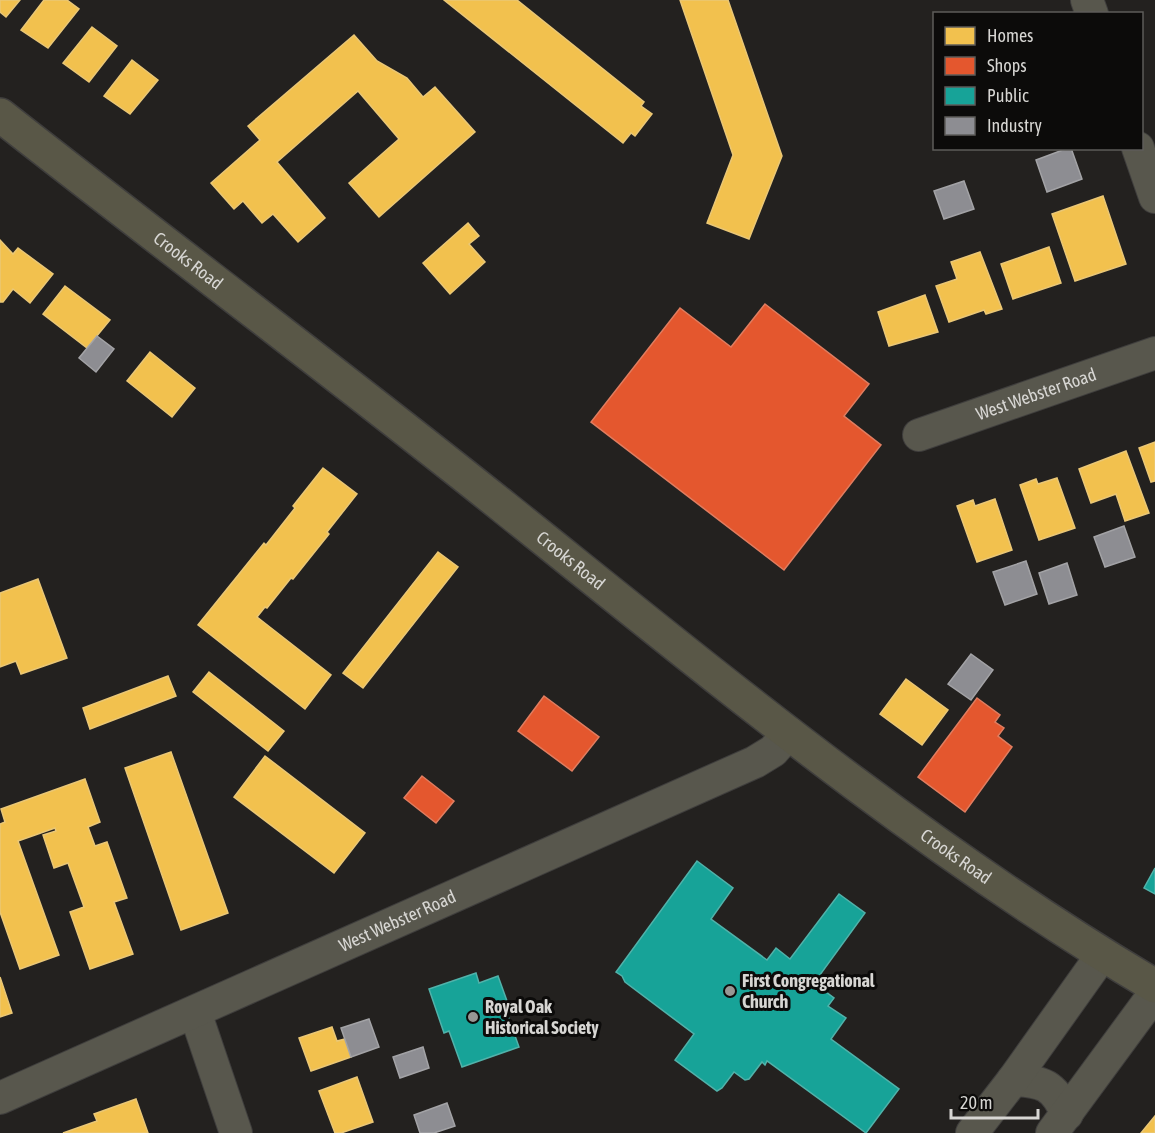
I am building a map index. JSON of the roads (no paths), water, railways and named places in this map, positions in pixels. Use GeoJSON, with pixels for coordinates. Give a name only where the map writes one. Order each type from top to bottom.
{"type":"FeatureCollection","features":[{"type":"Feature","properties":{"kind":"main road","name":"Crooks Road"},"geometry":{"type":"LineString","coordinates":[[0,115],[472,482],[789,733],[960,861],[1102,955],[1155,986]]}},
{"type":"Feature","properties":{"kind":"street"},"geometry":{"type":"LineString","coordinates":[[1139,150],[1155,197]]}},
{"type":"Feature","properties":{"kind":"street","name":"West Webster Road"},"geometry":{"type":"LineString","coordinates":[[919,435],[1155,353]]}},
{"type":"Feature","properties":{"kind":"street","name":"West Webster Road"},"geometry":{"type":"LineString","coordinates":[[0,1098],[755,762],[773,751],[789,733]]}},
{"type":"Feature","properties":{"kind":"street"},"geometry":{"type":"LineString","coordinates":[[972,1133],[1102,955]]}},
{"type":"Feature","properties":{"kind":"street"},"geometry":{"type":"LineString","coordinates":[[1059,1123],[1155,993]]}},
{"type":"Feature","properties":{"kind":"street"},"geometry":{"type":"LineString","coordinates":[[195,1012],[236,1133]]}},
{"type":"Feature","properties":{"kind":"street"},"geometry":{"type":"LineString","coordinates":[[1012,1080],[1036,1080],[1060,1097],[1059,1123]]}},
{"type":"Feature","properties":{"kind":"place","name":"First Congregational Church"},"geometry":{"type":"Point","coordinates":[730,991]}},
{"type":"Feature","properties":{"kind":"place","name":"Royal Oak Historical Society"},"geometry":{"type":"Point","coordinates":[473,1017]}}]}
